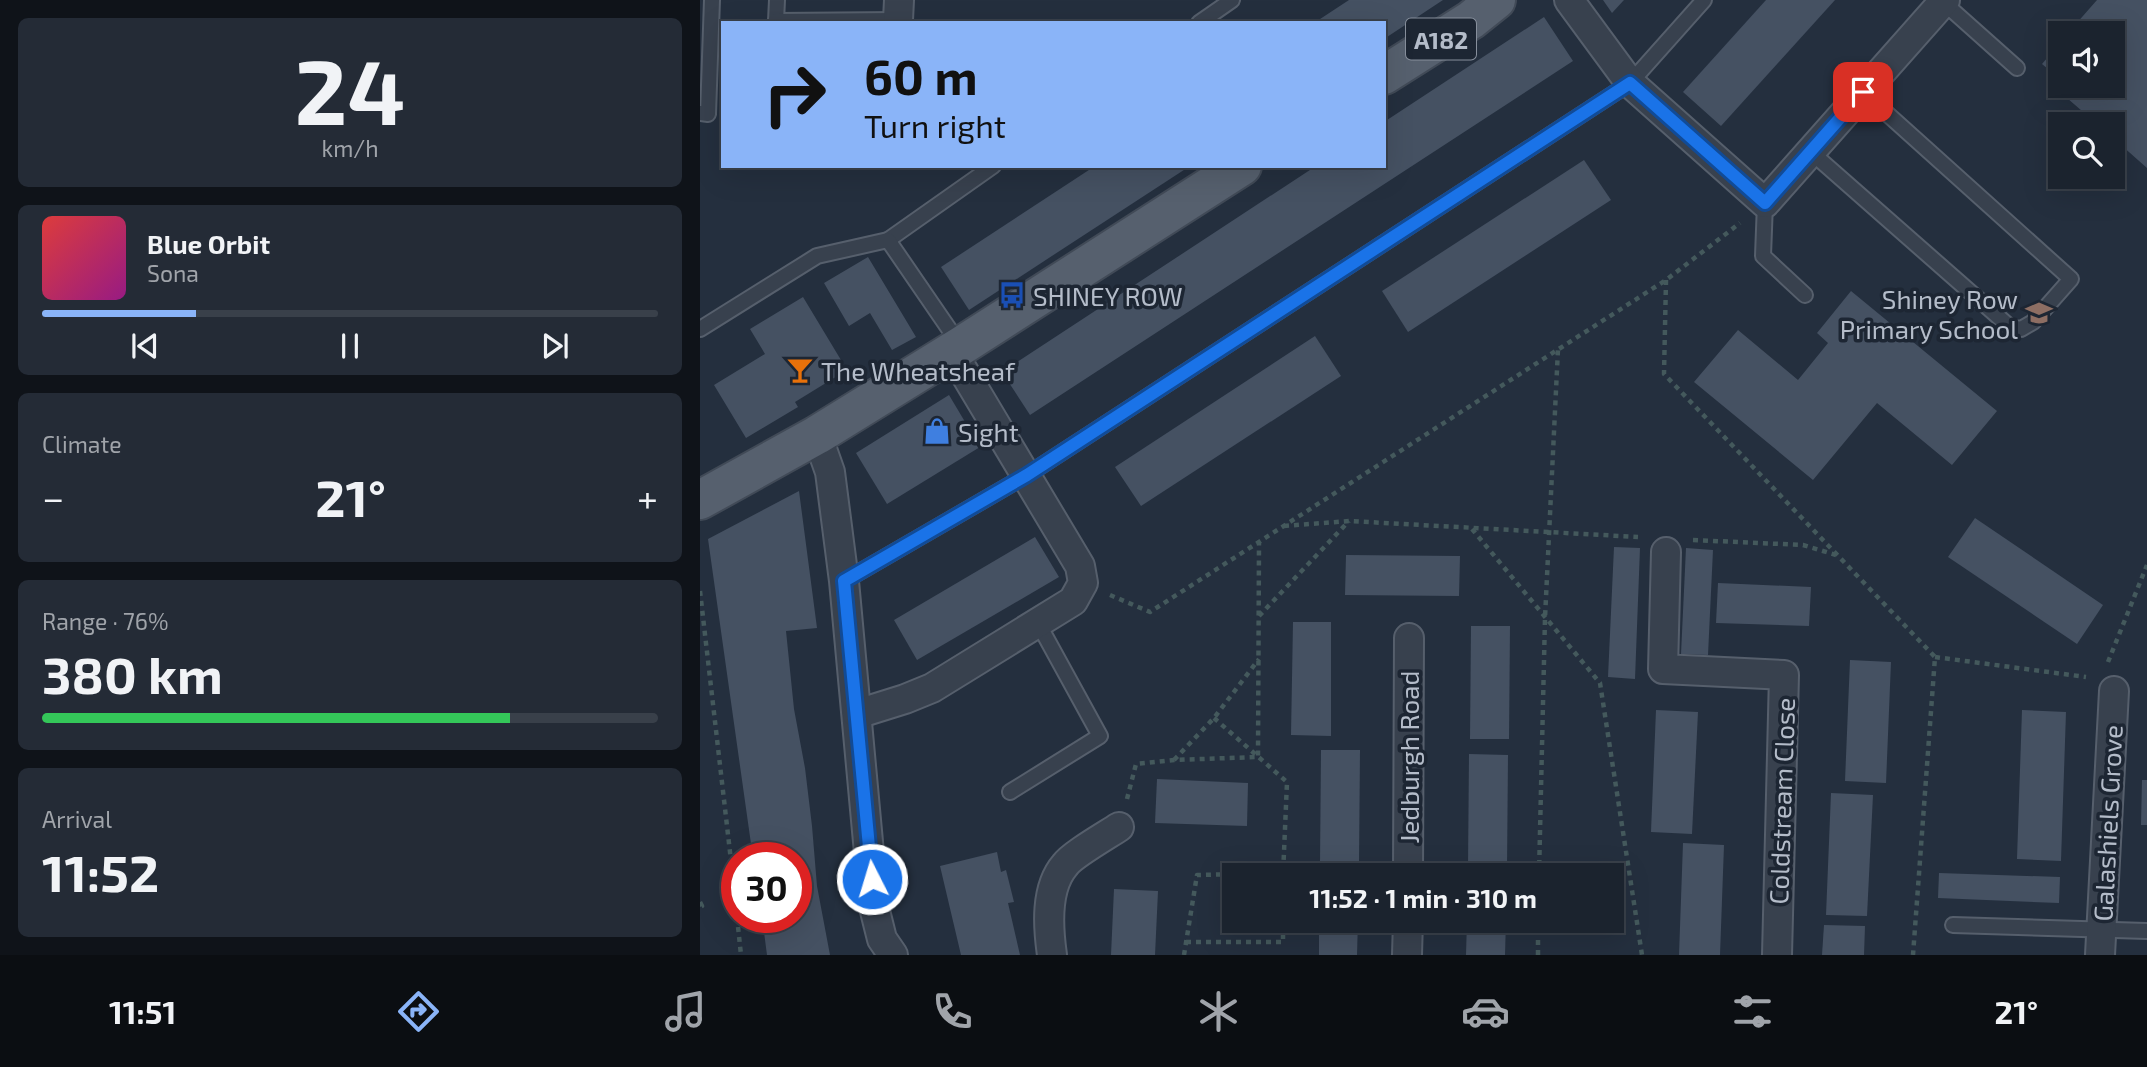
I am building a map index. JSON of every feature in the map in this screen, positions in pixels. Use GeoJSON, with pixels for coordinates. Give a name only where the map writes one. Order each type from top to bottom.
{"type":"FeatureCollection","features":[{"type":"Feature","properties":{"kind":"main road","name":"A182"},"geometry":{"type":"LineString","coordinates":[[1386,74],[1471,20],[1496,0]]}},
{"type":"Feature","properties":{"kind":"main road"},"geometry":{"type":"LineString","coordinates":[[700,500],[817,435],[1239,168]]}},
{"type":"Feature","properties":{"kind":"street"},"geometry":{"type":"LineString","coordinates":[[1569,0],[1630,83],[1765,203],[1944,1]]}},
{"type":"Feature","properties":{"kind":"street"},"geometry":{"type":"LineString","coordinates":[[857,714],[932,688],[1073,601],[1083,583],[1080,566],[956,349]]}},
{"type":"Feature","properties":{"kind":"street"},"geometry":{"type":"LineString","coordinates":[[817,435],[830,472],[844,581],[874,907],[882,939],[893,955]]}},
{"type":"Feature","properties":{"kind":"street","name":"Coldstream Close"},"geometry":{"type":"LineString","coordinates":[[1664,543],[1664,669],[1784,675],[1777,955]]}},
{"type":"Feature","properties":{"kind":"street","name":"Jedburgh Road"},"geometry":{"type":"LineString","coordinates":[[1408,863],[1409,638]]}},
{"type":"Feature","properties":{"kind":"street","name":"Galashiels Grove"},"geometry":{"type":"LineString","coordinates":[[2101,943],[2108,685]]}},
{"type":"Feature","properties":{"kind":"street"},"geometry":{"type":"LineString","coordinates":[[1052,955],[1048,932],[1050,896],[1065,864],[1119,827]]}},
{"type":"Feature","properties":{"kind":"street"},"geometry":{"type":"LineString","coordinates":[[1408,933],[1408,955]]}},
{"type":"Feature","properties":{"kind":"lane"},"geometry":{"type":"LineString","coordinates":[[700,113],[708,114],[712,0]]}},
{"type":"Feature","properties":{"kind":"lane"},"geometry":{"type":"LineString","coordinates":[[776,0],[776,21]]}},
{"type":"Feature","properties":{"kind":"lane"},"geometry":{"type":"LineString","coordinates":[[1202,21],[1232,0]]}},
{"type":"Feature","properties":{"kind":"lane"},"geometry":{"type":"LineString","coordinates":[[844,581],[1027,475],[1630,83],[1704,0]]}},
{"type":"Feature","properties":{"kind":"lane"},"geometry":{"type":"LineString","coordinates":[[1944,1],[2017,68]]}},
{"type":"Feature","properties":{"kind":"lane"},"geometry":{"type":"LineString","coordinates":[[786,21],[898,10]]}},
{"type":"Feature","properties":{"kind":"lane"},"geometry":{"type":"LineString","coordinates":[[1811,152],[2010,327],[2021,328],[2033,322],[2071,279],[1863,92]]}},
{"type":"Feature","properties":{"kind":"lane"},"geometry":{"type":"LineString","coordinates":[[700,329],[817,256],[888,240],[990,168]]}},
{"type":"Feature","properties":{"kind":"lane"},"geometry":{"type":"LineString","coordinates":[[1765,203],[1763,256],[1805,296]]}},
{"type":"Feature","properties":{"kind":"lane"},"geometry":{"type":"LineString","coordinates":[[888,240],[956,349]]}},
{"type":"Feature","properties":{"kind":"lane"},"geometry":{"type":"LineString","coordinates":[[1010,792],[1100,736],[1038,623]]}},
{"type":"Feature","properties":{"kind":"lane"},"geometry":{"type":"LineString","coordinates":[[1953,925],[2101,943],[2147,931]]}},
{"type":"Feature","properties":{"kind":"path"},"geometry":{"type":"LineString","coordinates":[[1083,583],[1150,612],[1666,280],[1765,203]]}},
{"type":"Feature","properties":{"kind":"path"},"geometry":{"type":"LineString","coordinates":[[1666,280],[1664,374],[1935,657],[2108,685],[2147,565]]}},
{"type":"Feature","properties":{"kind":"path"},"geometry":{"type":"LineString","coordinates":[[1539,863],[1545,618],[1558,349]]}},
{"type":"Feature","properties":{"kind":"path"},"geometry":{"type":"LineString","coordinates":[[1283,526],[1349,522],[1549,533],[1664,543],[1803,545],[1838,555]]}},
{"type":"Feature","properties":{"kind":"path"},"geometry":{"type":"LineString","coordinates":[[1259,617],[1349,522]]}},
{"type":"Feature","properties":{"kind":"path"},"geometry":{"type":"LineString","coordinates":[[1472,529],[1600,683],[1642,955]]}},
{"type":"Feature","properties":{"kind":"path"},"geometry":{"type":"LineString","coordinates":[[1258,757],[1259,542]]}},
{"type":"Feature","properties":{"kind":"path"},"geometry":{"type":"LineString","coordinates":[[700,591],[729,842]]}},
{"type":"Feature","properties":{"kind":"path"},"geometry":{"type":"LineString","coordinates":[[1913,955],[1935,657]]}},
{"type":"Feature","properties":{"kind":"path"},"geometry":{"type":"LineString","coordinates":[[1171,763],[1214,718],[1259,659]]}},
{"type":"Feature","properties":{"kind":"path"},"geometry":{"type":"LineString","coordinates":[[1214,718],[1287,782],[1283,863]]}},
{"type":"Feature","properties":{"kind":"path"},"geometry":{"type":"LineString","coordinates":[[1119,827],[1136,764],[1258,757]]}},
{"type":"Feature","properties":{"kind":"path"},"geometry":{"type":"LineString","coordinates":[[1184,955],[1197,875],[1222,875]]}},
{"type":"Feature","properties":{"kind":"path"},"geometry":{"type":"LineString","coordinates":[[700,902],[700,907]]}},
{"type":"Feature","properties":{"kind":"path"},"geometry":{"type":"LineString","coordinates":[[739,933],[741,955]]}},
{"type":"Feature","properties":{"kind":"path"},"geometry":{"type":"LineString","coordinates":[[1186,942],[1283,942],[1283,933]]}},
{"type":"Feature","properties":{"kind":"path"},"geometry":{"type":"LineString","coordinates":[[1538,933],[1538,955]]}},
{"type":"Feature","properties":{"kind":"building"},"geometry":{"type":"Polygon","coordinates":[[[1349,0],[1443,0],[1386,38],[1386,21],[1317,21],[1349,0]]]}},
{"type":"Feature","properties":{"kind":"building"},"geometry":{"type":"Polygon","coordinates":[[[1603,0],[1624,0],[1612,13],[1603,0]]]}},
{"type":"Feature","properties":{"kind":"building"},"geometry":{"type":"Polygon","coordinates":[[[1766,0],[1835,0],[1721,126],[1683,92],[1766,0]]]}},
{"type":"Feature","properties":{"kind":"building"},"geometry":{"type":"Polygon","coordinates":[[[2097,0],[2147,0],[2147,168],[2125,149],[2125,112],[2083,112],[2067,98],[2125,98],[2125,21],[2079,21],[2097,0]]]}},
{"type":"Feature","properties":{"kind":"building"},"geometry":{"type":"Polygon","coordinates":[[[1544,17],[1573,61],[1030,415],[1002,372],[1313,168],[1386,168],[1386,121],[1544,17]]]}},
{"type":"Feature","properties":{"kind":"building"},"geometry":{"type":"Polygon","coordinates":[[[2048,57],[2048,69],[2042,64],[2048,57]]]}},
{"type":"Feature","properties":{"kind":"building"},"geometry":{"type":"Polygon","coordinates":[[[1584,160],[1611,200],[1408,332],[1382,291],[1584,160]]]}},
{"type":"Feature","properties":{"kind":"building"},"geometry":{"type":"Polygon","coordinates":[[[1092,168],[1187,168],[969,310],[941,267],[1092,168]]]}},
{"type":"Feature","properties":{"kind":"building"},"geometry":{"type":"Polygon","coordinates":[[[868,257],[916,337],[892,350],[870,313],[849,326],[824,283],[868,257]]]}},
{"type":"Feature","properties":{"kind":"building"},"geometry":{"type":"Polygon","coordinates":[[[1851,291],[1997,411],[1952,465],[1877,403],[1813,480],[1694,382],[1738,330],[1798,380],[1828,343],[1817,333],[1851,291]]]}},
{"type":"Feature","properties":{"kind":"building"},"geometry":{"type":"Polygon","coordinates":[[[803,297],[847,370],[795,402],[798,407],[746,438],[714,385],[765,354],[750,329],[803,297]]]}},
{"type":"Feature","properties":{"kind":"building"},"geometry":{"type":"Polygon","coordinates":[[[1315,336],[1341,376],[1141,506],[1115,467],[1315,336]]]}},
{"type":"Feature","properties":{"kind":"building"},"geometry":{"type":"Polygon","coordinates":[[[949,395],[980,447],[887,504],[856,453],[949,395]]]}},
{"type":"Feature","properties":{"kind":"building"},"geometry":{"type":"Polygon","coordinates":[[[799,491],[817,628],[786,631],[794,709],[805,768],[817,886],[830,955],[767,955],[764,933],[812,933],[812,842],[751,842],[708,539],[799,491]]]}},
{"type":"Feature","properties":{"kind":"building"},"geometry":{"type":"Polygon","coordinates":[[[1975,518],[2103,605],[2077,644],[1948,557],[1975,518]]]}},
{"type":"Feature","properties":{"kind":"building"},"geometry":{"type":"Polygon","coordinates":[[[1035,537],[1059,577],[917,660],[894,620],[1035,537]]]}},
{"type":"Feature","properties":{"kind":"building"},"geometry":{"type":"Polygon","coordinates":[[[1614,547],[1640,548],[1635,679],[1608,677],[1614,547]]]}},
{"type":"Feature","properties":{"kind":"building"},"geometry":{"type":"Polygon","coordinates":[[[1686,548],[1713,550],[1708,655],[1681,654],[1686,548]]]}},
{"type":"Feature","properties":{"kind":"building"},"geometry":{"type":"Polygon","coordinates":[[[1346,555],[1460,556],[1459,596],[1345,595],[1346,555]]]}},
{"type":"Feature","properties":{"kind":"building"},"geometry":{"type":"Polygon","coordinates":[[[1718,583],[1811,587],[1809,626],[1716,623],[1718,583]]]}},
{"type":"Feature","properties":{"kind":"building"},"geometry":{"type":"Polygon","coordinates":[[[1293,622],[1331,622],[1331,736],[1291,735],[1293,622]]]}},
{"type":"Feature","properties":{"kind":"building"},"geometry":{"type":"Polygon","coordinates":[[[1471,626],[1510,626],[1509,739],[1470,739],[1471,626]]]}},
{"type":"Feature","properties":{"kind":"building"},"geometry":{"type":"Polygon","coordinates":[[[1850,660],[1891,662],[1886,783],[1845,781],[1850,660]]]}},
{"type":"Feature","properties":{"kind":"building"},"geometry":{"type":"Polygon","coordinates":[[[1656,710],[1698,712],[1692,834],[1651,832],[1656,710]]]}},
{"type":"Feature","properties":{"kind":"building"},"geometry":{"type":"Polygon","coordinates":[[[2022,710],[2066,712],[2061,861],[2017,859],[2022,710]]]}},
{"type":"Feature","properties":{"kind":"building"},"geometry":{"type":"Polygon","coordinates":[[[1321,750],[1360,750],[1359,863],[1320,863],[1321,750]]]}},
{"type":"Feature","properties":{"kind":"building"},"geometry":{"type":"Polygon","coordinates":[[[1469,754],[1508,755],[1507,863],[1468,863],[1469,754]]]}},
{"type":"Feature","properties":{"kind":"building"},"geometry":{"type":"Polygon","coordinates":[[[1157,779],[1248,783],[1247,826],[1155,823],[1157,779]]]}},
{"type":"Feature","properties":{"kind":"building"},"geometry":{"type":"Polygon","coordinates":[[[2142,780],[2147,780],[2147,825],[2141,825],[2142,780]]]}},
{"type":"Feature","properties":{"kind":"building"},"geometry":{"type":"Polygon","coordinates":[[[1831,793],[1873,795],[1867,916],[1826,915],[1831,793]]]}},
{"type":"Feature","properties":{"kind":"building"},"geometry":{"type":"Polygon","coordinates":[[[1683,843],[1724,845],[1720,955],[1679,955],[1683,843]]]}},
{"type":"Feature","properties":{"kind":"building"},"geometry":{"type":"Polygon","coordinates":[[[997,852],[1001,872],[1006,870],[1014,902],[1008,903],[1020,955],[961,955],[940,866],[997,852]]]}},
{"type":"Feature","properties":{"kind":"building"},"geometry":{"type":"Polygon","coordinates":[[[1939,873],[2060,877],[2059,903],[1938,898],[1939,873]]]}},
{"type":"Feature","properties":{"kind":"building"},"geometry":{"type":"Polygon","coordinates":[[[1114,889],[1158,891],[1155,955],[1111,955],[1114,889]]]}},
{"type":"Feature","properties":{"kind":"building"},"geometry":{"type":"Polygon","coordinates":[[[1824,925],[1865,926],[1864,955],[1822,955],[1824,925]]]}},
{"type":"Feature","properties":{"kind":"building"},"geometry":{"type":"Polygon","coordinates":[[[1319,933],[1358,933],[1357,955],[1319,955],[1319,933]]]}},
{"type":"Feature","properties":{"kind":"building"},"geometry":{"type":"Polygon","coordinates":[[[1467,933],[1506,933],[1505,955],[1466,955],[1467,933]]]}},
{"type":"Feature","properties":{"kind":"place","name":"SHINEY ROW"},"geometry":{"type":"Point","coordinates":[1012,295]}},
{"type":"Feature","properties":{"kind":"place","name":"Shiney Row Primary School"},"geometry":{"type":"Point","coordinates":[2039,313]}},
{"type":"Feature","properties":{"kind":"place","name":"The Wheatsheaf"},"geometry":{"type":"Point","coordinates":[800,370]}},
{"type":"Feature","properties":{"kind":"place","name":"Sight"},"geometry":{"type":"Point","coordinates":[937,431]}},
{"type":"Feature","properties":{"kind":"route"},"geometry":{"type":"LineString","coordinates":[[872,879],[844,581],[1027,475],[1630,83],[1765,203],[1863,92]]}}]}
